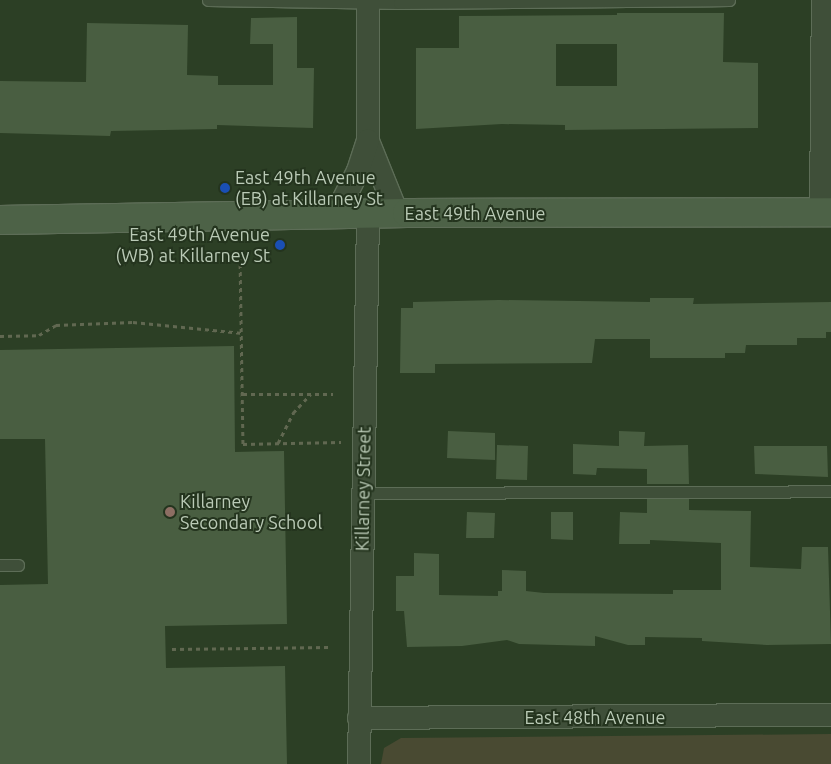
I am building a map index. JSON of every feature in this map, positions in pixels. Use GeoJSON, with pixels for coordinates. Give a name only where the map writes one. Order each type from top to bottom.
{"type":"FeatureCollection","features":[{"type":"Feature","properties":{"kind":"street"},"geometry":{"type":"LineString","coordinates":[[823,0],[826,212]]}},
{"type":"Feature","properties":{"kind":"street"},"geometry":{"type":"LineString","coordinates":[[336,214],[358,172],[368,141],[368,2]]}},
{"type":"Feature","properties":{"kind":"street"},"geometry":{"type":"LineString","coordinates":[[368,141],[397,213]]}},
{"type":"Feature","properties":{"kind":"street","name":"East 49th Avenue"},"geometry":{"type":"LineString","coordinates":[[0,220],[397,213],[826,212]]}},
{"type":"Feature","properties":{"kind":"street","name":"Killarney Street"},"geometry":{"type":"LineString","coordinates":[[359,764],[368,214]]}},
{"type":"Feature","properties":{"kind":"street","name":"East 48th Avenue"},"geometry":{"type":"LineString","coordinates":[[359,718],[831,715]]}},
{"type":"Feature","properties":{"kind":"lane"},"geometry":{"type":"LineString","coordinates":[[208,0],[368,2],[729,0]]}},
{"type":"Feature","properties":{"kind":"lane"},"geometry":{"type":"LineString","coordinates":[[363,493],[831,491]]}},
{"type":"Feature","properties":{"kind":"lane"},"geometry":{"type":"LineString","coordinates":[[0,565],[18,565]]}},
{"type":"Feature","properties":{"kind":"path"},"geometry":{"type":"LineString","coordinates":[[240,256],[243,444],[364,441]]}},
{"type":"Feature","properties":{"kind":"path"},"geometry":{"type":"LineString","coordinates":[[0,336],[39,335],[56,325],[133,322],[242,333]]}},
{"type":"Feature","properties":{"kind":"path"},"geometry":{"type":"LineString","coordinates":[[243,394],[334,394]]}},
{"type":"Feature","properties":{"kind":"path"},"geometry":{"type":"LineString","coordinates":[[278,443],[293,413],[311,394]]}},
{"type":"Feature","properties":{"kind":"path"},"geometry":{"type":"LineString","coordinates":[[172,649],[328,647]]}},
{"type":"Feature","properties":{"kind":"green space"},"geometry":{"type":"Polygon","coordinates":[[[831,734],[831,764],[381,764],[384,748],[401,738],[831,734]]]}},
{"type":"Feature","properties":{"kind":"building"},"geometry":{"type":"Polygon","coordinates":[[[617,13],[724,13],[723,62],[758,63],[758,128],[565,130],[565,125],[502,124],[416,129],[416,48],[459,48],[459,16],[617,15],[617,13]],[[556,44],[556,86],[617,86],[617,44],[556,44]]]}},
{"type":"Feature","properties":{"kind":"building"},"geometry":{"type":"Polygon","coordinates":[[[297,17],[297,68],[314,68],[313,128],[217,125],[217,129],[111,131],[110,136],[0,133],[0,81],[86,82],[87,23],[188,25],[187,75],[218,76],[218,85],[273,85],[273,44],[250,44],[251,18],[297,17]]]}},
{"type":"Feature","properties":{"kind":"building"},"geometry":{"type":"Polygon","coordinates":[[[650,298],[694,298],[693,304],[831,302],[831,332],[826,332],[826,338],[797,338],[797,345],[746,345],[745,353],[725,353],[725,358],[650,358],[650,339],[595,339],[592,363],[435,364],[435,373],[400,373],[401,308],[413,308],[413,302],[499,300],[650,302],[650,298]]]}},
{"type":"Feature","properties":{"kind":"building"},"geometry":{"type":"Polygon","coordinates":[[[234,346],[235,452],[284,451],[287,624],[165,626],[166,668],[285,666],[287,764],[0,764],[0,585],[48,584],[45,439],[0,439],[0,350],[234,346]]]}},
{"type":"Feature","properties":{"kind":"building"},"geometry":{"type":"Polygon","coordinates":[[[448,431],[495,433],[495,460],[447,458],[448,431]]]}},
{"type":"Feature","properties":{"kind":"building"},"geometry":{"type":"Polygon","coordinates":[[[619,431],[645,432],[644,446],[688,445],[689,484],[647,484],[647,469],[597,468],[596,475],[573,474],[573,444],[619,446],[619,431]]]}},
{"type":"Feature","properties":{"kind":"building"},"geometry":{"type":"Polygon","coordinates":[[[497,445],[528,446],[527,480],[496,479],[497,445]]]}},
{"type":"Feature","properties":{"kind":"building"},"geometry":{"type":"Polygon","coordinates":[[[754,446],[827,446],[828,477],[755,474],[754,446]]]}},
{"type":"Feature","properties":{"kind":"building"},"geometry":{"type":"Polygon","coordinates":[[[647,499],[689,499],[689,510],[751,511],[750,567],[801,569],[802,547],[828,547],[831,644],[767,645],[702,641],[702,638],[645,637],[645,645],[628,645],[595,636],[595,646],[519,644],[507,640],[462,646],[407,647],[404,611],[396,611],[396,576],[414,576],[414,553],[439,554],[439,595],[498,596],[498,591],[502,591],[502,570],[526,571],[526,591],[544,593],[673,594],[673,590],[721,590],[721,543],[650,540],[650,544],[619,544],[620,512],[647,513],[647,499]]]}},
{"type":"Feature","properties":{"kind":"building"},"geometry":{"type":"Polygon","coordinates":[[[467,512],[495,513],[494,538],[466,538],[467,512]]]}},
{"type":"Feature","properties":{"kind":"building"},"geometry":{"type":"Polygon","coordinates":[[[551,512],[573,512],[573,540],[551,539],[551,512]]]}},
{"type":"Feature","properties":{"kind":"place","name":"East 49th Avenue (EB) at Killarney St"},"geometry":{"type":"Point","coordinates":[225,188]}},
{"type":"Feature","properties":{"kind":"place","name":"East 49th Avenue (WB) at Killarney St"},"geometry":{"type":"Point","coordinates":[280,245]}},
{"type":"Feature","properties":{"kind":"place","name":"Killarney Secondary School"},"geometry":{"type":"Point","coordinates":[170,512]}}]}
